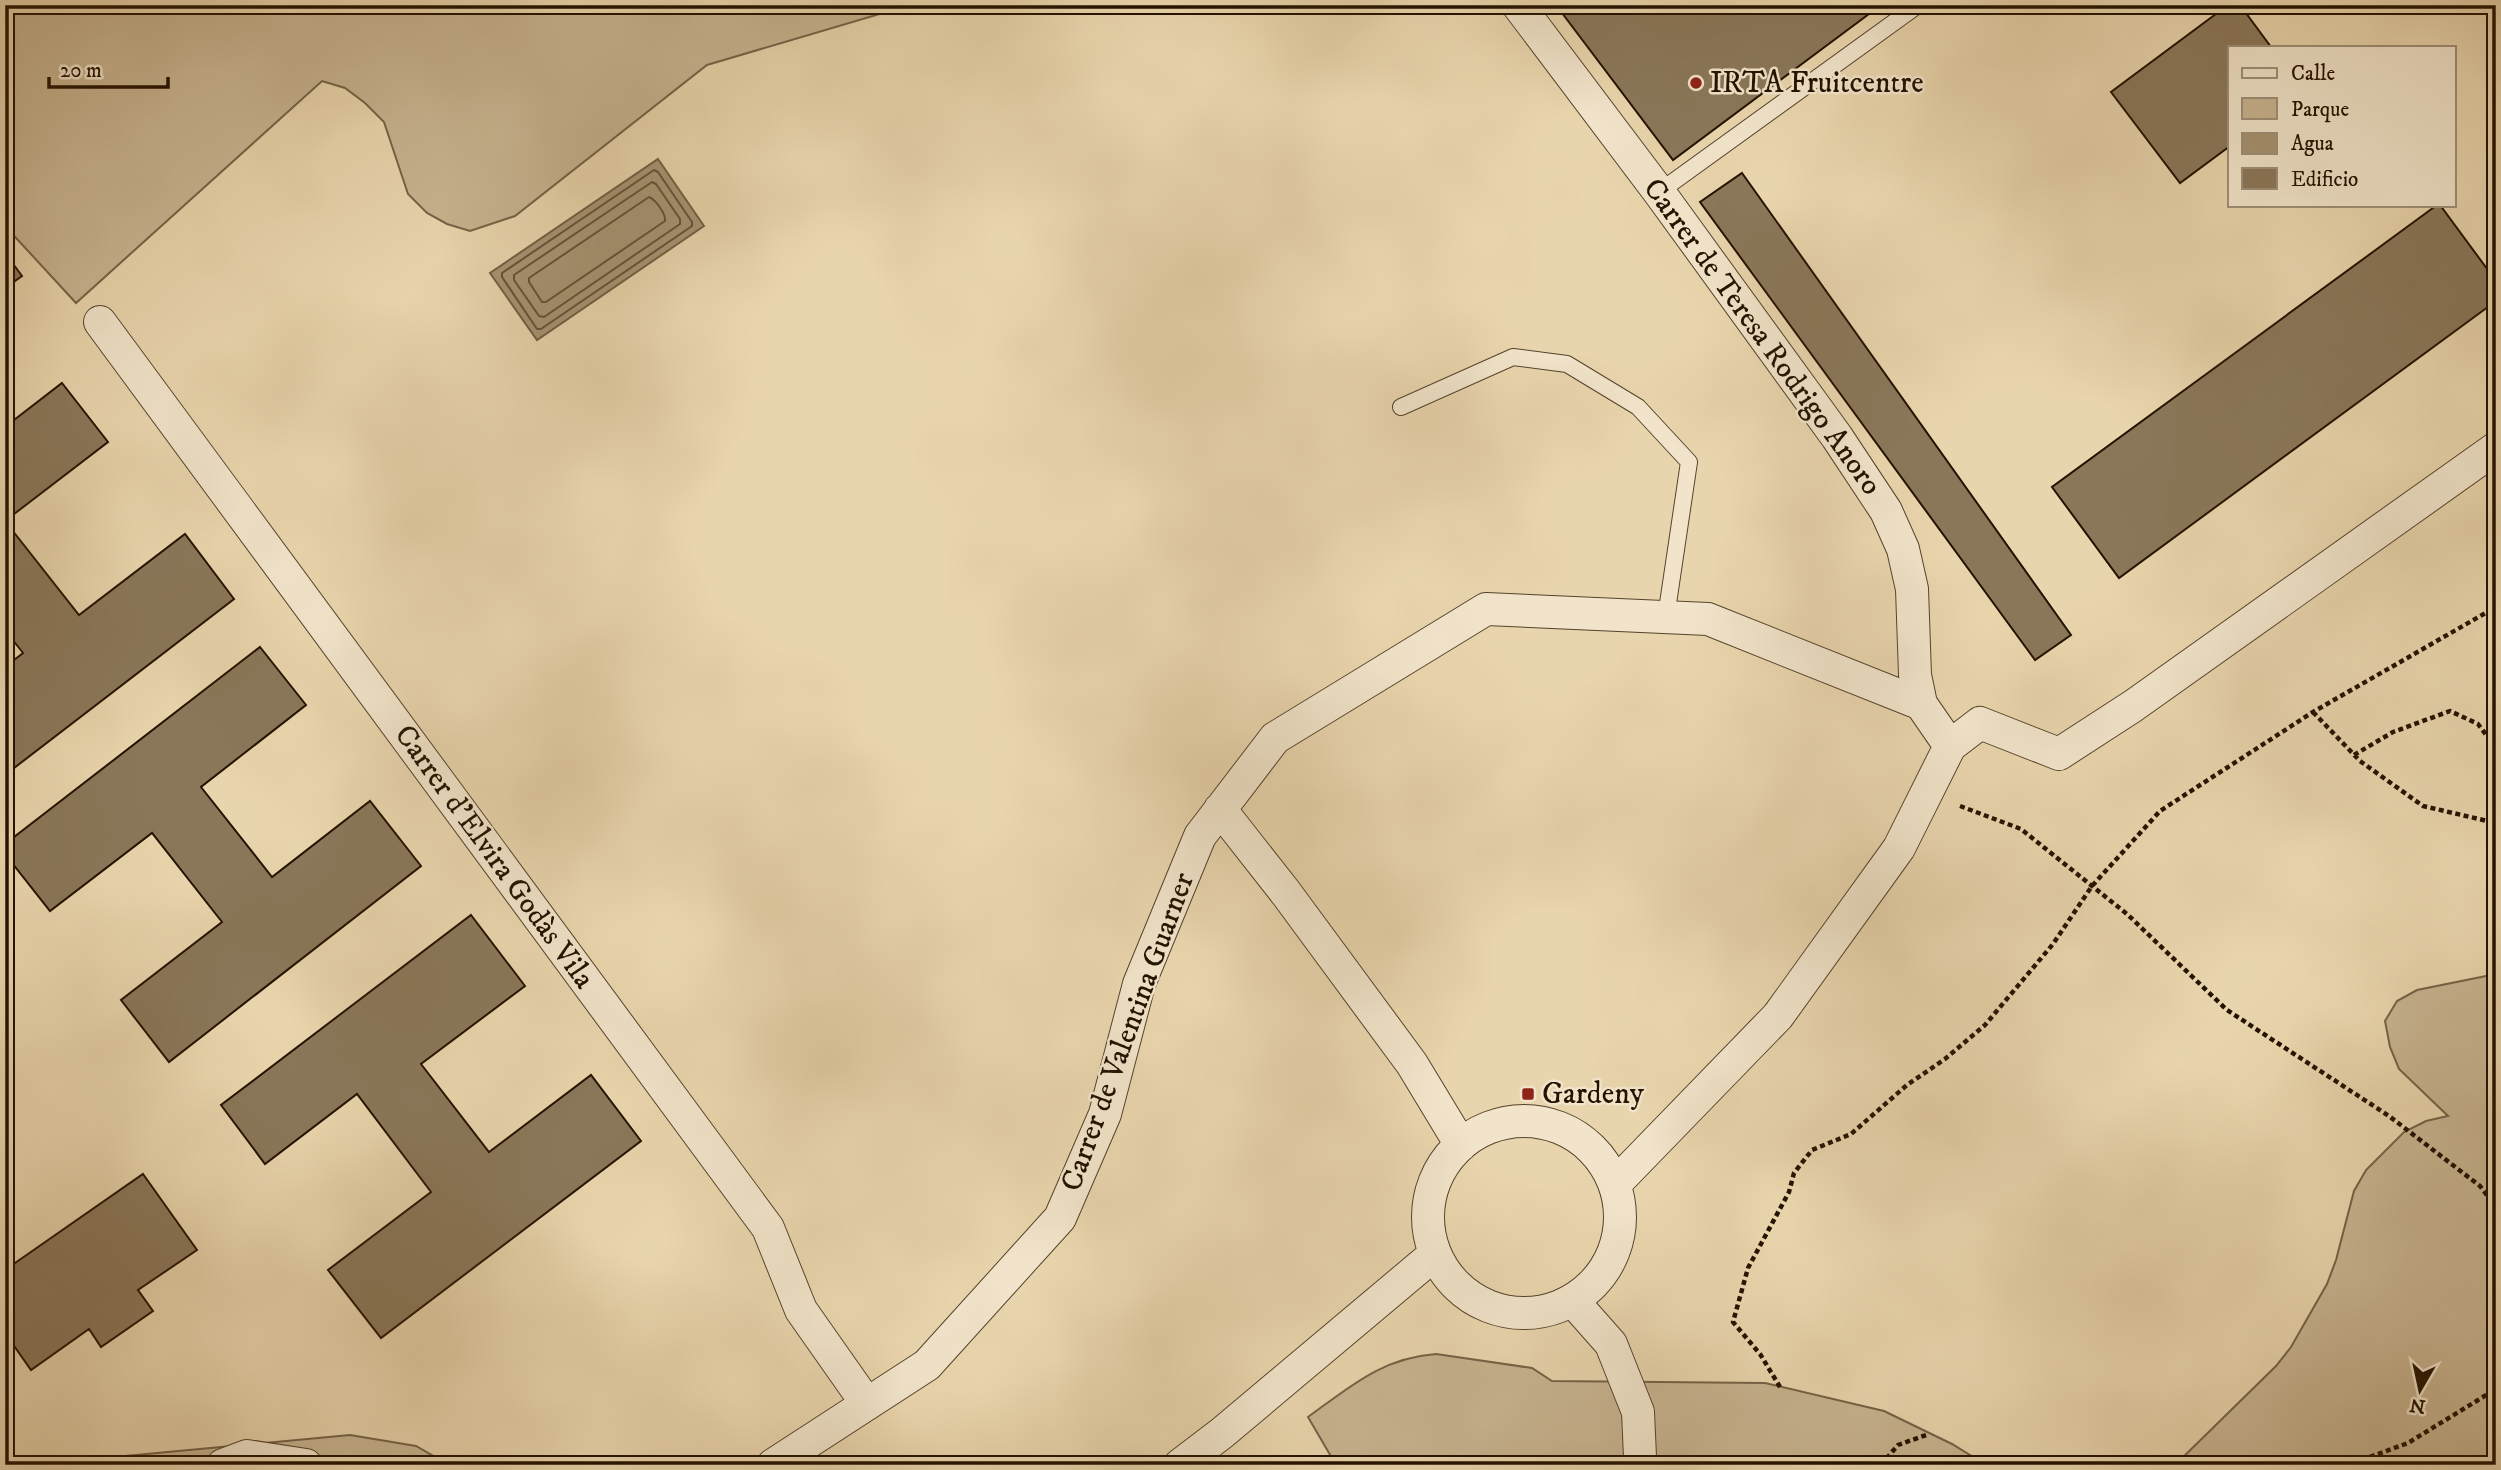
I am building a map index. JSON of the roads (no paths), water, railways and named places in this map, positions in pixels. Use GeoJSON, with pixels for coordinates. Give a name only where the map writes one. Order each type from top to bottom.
{"type":"FeatureCollection","features":[{"type":"Feature","properties":{"kind":"street","name":"Carrer de Teresa Rodrigo Anoro"},"geometry":{"type":"LineString","coordinates":[[1518,5],[1838,437],[1886,512],[1903,549],[1912,590],[1915,675],[1921,704]]}},
{"type":"Feature","properties":{"kind":"street","name":"Carrer d'Elvira Godàs Vila"},"geometry":{"type":"LineString","coordinates":[[100,322],[768,1228],[801,1310],[867,1404]]}},
{"type":"Feature","properties":{"kind":"street"},"geometry":{"type":"LineString","coordinates":[[1615,1184],[1778,1016],[1899,848],[1950,746],[1980,723],[2059,754],[2133,706],[2496,448]]}},
{"type":"Feature","properties":{"kind":"street","name":"Carrer de Valentina Guarner"},"geometry":{"type":"LineString","coordinates":[[773,1465],[927,1365],[1060,1217],[1105,1114],[1139,984],[1200,836],[1275,738],[1486,609],[1708,619],[1921,704]]}},
{"type":"Feature","properties":{"kind":"street"},"geometry":{"type":"LineString","coordinates":[[1921,704],[1950,746]]}},
{"type":"Feature","properties":{"kind":"street"},"geometry":{"type":"LineString","coordinates":[[1220,809],[1286,893],[1412,1064],[1461,1145]]}},
{"type":"Feature","properties":{"kind":"street"},"geometry":{"type":"LineString","coordinates":[[1517,1122],[1548,1124],[1576,1136],[1600,1157],[1615,1184],[1621,1209],[1617,1245],[1600,1277],[1573,1301],[1542,1312],[1509,1313],[1488,1306],[1478,1302],[1452,1282],[1435,1254],[1428,1225],[1430,1195],[1441,1167],[1461,1145],[1487,1129],[1517,1122]]}},
{"type":"Feature","properties":{"kind":"street"},"geometry":{"type":"LineString","coordinates":[[1180,1465],[1222,1433],[1435,1254]]}},
{"type":"Feature","properties":{"kind":"street"},"geometry":{"type":"LineString","coordinates":[[1573,1301],[1611,1344],[1638,1412],[1638,1465]]}},
{"type":"Feature","properties":{"kind":"street"},"geometry":{"type":"LineString","coordinates":[[223,1465],[247,1456],[306,1465]]}},
{"type":"Feature","properties":{"kind":"lane"},"geometry":{"type":"LineString","coordinates":[[1659,192],[1918,5]]}},
{"type":"Feature","properties":{"kind":"lane"},"geometry":{"type":"LineString","coordinates":[[1401,407],[1513,357],[1567,364],[1638,407],[1689,462],[1667,617]]}},
{"type":"Feature","properties":{"kind":"water"},"geometry":{"type":"Polygon","coordinates":[[[658,159],[704,226],[537,340],[490,273],[658,159]]]}},
{"type":"Feature","properties":{"kind":"place","name":"IRTA Fruitcentre"},"geometry":{"type":"Point","coordinates":[1696,83]}},
{"type":"Feature","properties":{"kind":"place","name":"Gardeny"},"geometry":{"type":"Point","coordinates":[1528,1094]}}]}
